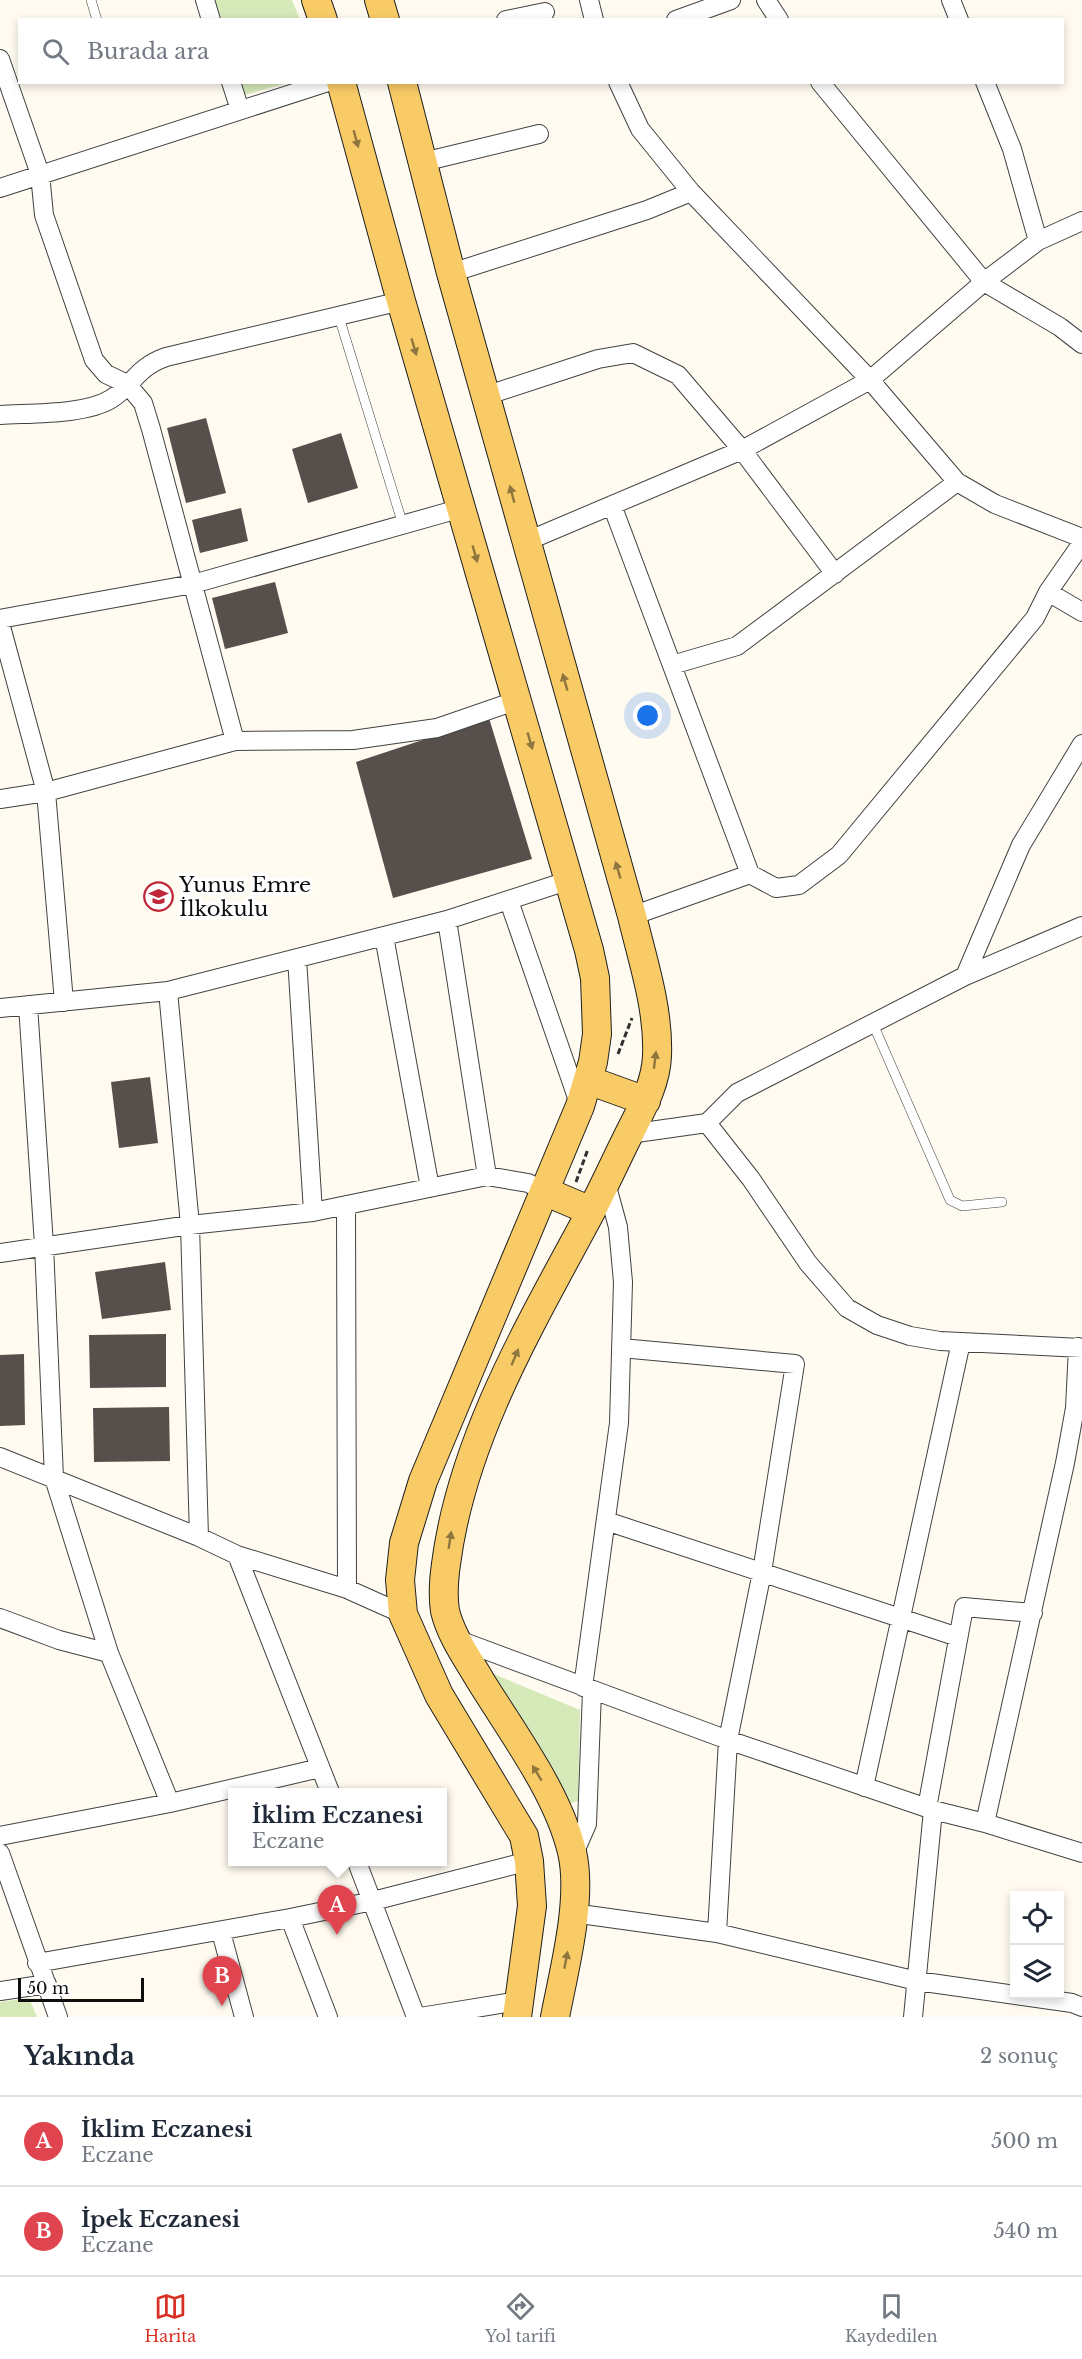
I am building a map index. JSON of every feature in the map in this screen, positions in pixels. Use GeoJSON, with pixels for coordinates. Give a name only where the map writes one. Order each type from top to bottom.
{"type":"FeatureCollection","features":[{"type":"Feature","properties":{"kind":"main road"},"geometry":{"type":"LineString","coordinates":[[316,0],[322,18]]}},
{"type":"Feature","properties":{"kind":"main road"},"geometry":{"type":"LineString","coordinates":[[379,0],[384,18]]}},
{"type":"Feature","properties":{"kind":"main road"},"geometry":{"type":"LineString","coordinates":[[342,84],[401,301],[570,880],[595,978],[597,1034],[592,1091],[568,1201],[521,1343],[479,1441],[454,1513],[446,1574],[445,1610],[456,1639],[547,1790],[563,1822],[573,1856],[573,1913],[555,2017]]}},
{"type":"Feature","properties":{"kind":"main road"},"geometry":{"type":"LineString","coordinates":[[403,84],[451,273],[525,542],[632,916],[655,1015],[657,1059],[646,1101],[606,1183],[568,1201],[423,1481],[404,1543],[400,1580],[403,1614],[433,1682],[524,1836],[529,1861],[532,1906],[518,2009]]}},
{"type":"Feature","properties":{"kind":"main road"},"geometry":{"type":"LineString","coordinates":[[592,1091],[646,1101]]}},
{"type":"Feature","properties":{"kind":"main road"},"geometry":{"type":"LineString","coordinates":[[401,1568],[446,1574]]}},
{"type":"Feature","properties":{"kind":"main road"},"geometry":{"type":"LineString","coordinates":[[433,1682],[473,1668]]}},
{"type":"Feature","properties":{"kind":"street"},"geometry":{"type":"LineString","coordinates":[[205,0],[210,18]]}},
{"type":"Feature","properties":{"kind":"street"},"geometry":{"type":"LineString","coordinates":[[589,0],[594,18]]}},
{"type":"Feature","properties":{"kind":"street"},"geometry":{"type":"LineString","coordinates":[[682,18],[731,0]]}},
{"type":"Feature","properties":{"kind":"street"},"geometry":{"type":"LineString","coordinates":[[766,0],[778,18]]}},
{"type":"Feature","properties":{"kind":"street"},"geometry":{"type":"LineString","coordinates":[[951,0],[958,18]]}},
{"type":"Feature","properties":{"kind":"street"},"geometry":{"type":"LineString","coordinates":[[516,18],[545,12]]}},
{"type":"Feature","properties":{"kind":"street"},"geometry":{"type":"LineString","coordinates":[[0,59],[9,76],[40,174],[44,214],[94,360],[106,374],[127,384],[142,403],[152,429],[235,741]]}},
{"type":"Feature","properties":{"kind":"street"},"geometry":{"type":"LineString","coordinates":[[232,84],[240,110]]}},
{"type":"Feature","properties":{"kind":"street"},"geometry":{"type":"LineString","coordinates":[[0,188],[322,84]]}},
{"type":"Feature","properties":{"kind":"street"},"geometry":{"type":"LineString","coordinates":[[619,84],[640,129],[692,192],[870,380],[957,482],[995,504],[1082,538]]}},
{"type":"Feature","properties":{"kind":"street"},"geometry":{"type":"LineString","coordinates":[[822,84],[984,282],[1060,327],[1082,344]]}},
{"type":"Feature","properties":{"kind":"street"},"geometry":{"type":"LineString","coordinates":[[986,84],[1012,149],[1038,241]]}},
{"type":"Feature","properties":{"kind":"street"},"geometry":{"type":"LineString","coordinates":[[423,162],[539,134]]}},
{"type":"Feature","properties":{"kind":"street"},"geometry":{"type":"LineString","coordinates":[[451,273],[647,210],[692,192]]}},
{"type":"Feature","properties":{"kind":"street"},"geometry":{"type":"LineString","coordinates":[[525,542],[742,450],[870,380],[984,282],[1038,241],[1082,221]]}},
{"type":"Feature","properties":{"kind":"street"},"geometry":{"type":"LineString","coordinates":[[0,415],[94,407],[113,398],[143,368],[166,357],[401,301]]}},
{"type":"Feature","properties":{"kind":"street"},"geometry":{"type":"LineString","coordinates":[[485,396],[598,359],[633,353],[678,375],[742,450],[836,574]]}},
{"type":"Feature","properties":{"kind":"street"},"geometry":{"type":"LineString","coordinates":[[672,665],[737,646],[957,482]]}},
{"type":"Feature","properties":{"kind":"street"},"geometry":{"type":"LineString","coordinates":[[612,505],[750,874],[776,888],[799,885],[839,855],[1035,618],[1048,592],[1082,543]]}},
{"type":"Feature","properties":{"kind":"street"},"geometry":{"type":"LineString","coordinates":[[63,1002],[46,792],[0,621],[193,584],[462,508]]}},
{"type":"Feature","properties":{"kind":"street"},"geometry":{"type":"LineString","coordinates":[[1048,592],[1082,612]]}},
{"type":"Feature","properties":{"kind":"street"},"geometry":{"type":"LineString","coordinates":[[0,799],[46,792],[235,741],[353,740],[437,728],[518,699]]}},
{"type":"Feature","properties":{"kind":"street"},"geometry":{"type":"LineString","coordinates":[[965,976],[1021,845],[1082,744]]}},
{"type":"Feature","properties":{"kind":"street"},"geometry":{"type":"LineString","coordinates":[[632,916],[750,874]]}},
{"type":"Feature","properties":{"kind":"street"},"geometry":{"type":"LineString","coordinates":[[0,1008],[168,991],[447,920],[570,880]]}},
{"type":"Feature","properties":{"kind":"street"},"geometry":{"type":"LineString","coordinates":[[509,901],[592,1091]]}},
{"type":"Feature","properties":{"kind":"street"},"geometry":{"type":"LineString","coordinates":[[447,920],[487,1176]]}},
{"type":"Feature","properties":{"kind":"street"},"geometry":{"type":"LineString","coordinates":[[629,1134],[707,1123],[737,1093],[965,976],[1078,924]]}},
{"type":"Feature","properties":{"kind":"street"},"geometry":{"type":"LineString","coordinates":[[384,936],[430,1188]]}},
{"type":"Feature","properties":{"kind":"street"},"geometry":{"type":"LineString","coordinates":[[297,958],[313,1212]]}},
{"type":"Feature","properties":{"kind":"street"},"geometry":{"type":"LineString","coordinates":[[168,991],[190,1225],[199,1537]]}},
{"type":"Feature","properties":{"kind":"street"},"geometry":{"type":"LineString","coordinates":[[28,1005],[44,1245],[54,1478],[109,1653],[170,1803]]}},
{"type":"Feature","properties":{"kind":"street"},"geometry":{"type":"LineString","coordinates":[[707,1123],[751,1179],[808,1263],[847,1308],[877,1325],[910,1336],[961,1342],[1080,1348],[1075,1408],[1065,1463],[985,1823]]}},
{"type":"Feature","properties":{"kind":"street"},"geometry":{"type":"LineString","coordinates":[[0,1253],[190,1225],[313,1212],[487,1176],[528,1184],[568,1201]]}},
{"type":"Feature","properties":{"kind":"street"},"geometry":{"type":"LineString","coordinates":[[573,1856],[587,1824],[588,1689],[619,1423],[623,1282],[618,1227],[606,1183]]}},
{"type":"Feature","properties":{"kind":"street"},"geometry":{"type":"LineString","coordinates":[[346,1205],[347,1589]]}},
{"type":"Feature","properties":{"kind":"street"},"geometry":{"type":"LineString","coordinates":[[864,1787],[961,1342]]}},
{"type":"Feature","properties":{"kind":"street"},"geometry":{"type":"LineString","coordinates":[[621,1348],[795,1364],[762,1572],[728,1740],[717,1933]]}},
{"type":"Feature","properties":{"kind":"street"},"geometry":{"type":"LineString","coordinates":[[0,1457],[199,1537],[237,1555],[347,1589],[403,1614]]}},
{"type":"Feature","properties":{"kind":"street"},"geometry":{"type":"LineString","coordinates":[[606,1521],[958,1636]]}},
{"type":"Feature","properties":{"kind":"street"},"geometry":{"type":"LineString","coordinates":[[237,1555],[328,1788]]}},
{"type":"Feature","properties":{"kind":"street"},"geometry":{"type":"LineString","coordinates":[[913,2017],[930,1809],[964,1607],[1033,1613]]}},
{"type":"Feature","properties":{"kind":"street"},"geometry":{"type":"LineString","coordinates":[[0,1618],[59,1640],[109,1653]]}},
{"type":"Feature","properties":{"kind":"street"},"geometry":{"type":"LineString","coordinates":[[456,1639],[728,1740],[864,1787],[930,1809],[985,1823],[1082,1853]]}},
{"type":"Feature","properties":{"kind":"street"},"geometry":{"type":"LineString","coordinates":[[234,1788],[320,1768]]}},
{"type":"Feature","properties":{"kind":"street"},"geometry":{"type":"LineString","coordinates":[[0,1836],[228,1789]]}},
{"type":"Feature","properties":{"kind":"street"},"geometry":{"type":"LineString","coordinates":[[0,1853],[58,2017]]}},
{"type":"Feature","properties":{"kind":"street"},"geometry":{"type":"LineString","coordinates":[[38,1963],[221,1932],[373,1901],[529,1861]]}},
{"type":"Feature","properties":{"kind":"street"},"geometry":{"type":"LineString","coordinates":[[359,1866],[418,2017],[518,2009]]}},
{"type":"Feature","properties":{"kind":"street"},"geometry":{"type":"LineString","coordinates":[[573,1913],[717,1933],[917,1981],[1075,2009]]}},
{"type":"Feature","properties":{"kind":"street"},"geometry":{"type":"LineString","coordinates":[[290,1918],[328,2017]]}},
{"type":"Feature","properties":{"kind":"street"},"geometry":{"type":"LineString","coordinates":[[221,1932],[244,2017]]}},
{"type":"Feature","properties":{"kind":"street"},"geometry":{"type":"LineString","coordinates":[[0,1991],[47,1983]]}},
{"type":"Feature","properties":{"kind":"lane"},"geometry":{"type":"LineString","coordinates":[[91,0],[96,18]]}},
{"type":"Feature","properties":{"kind":"lane"},"geometry":{"type":"LineString","coordinates":[[339,317],[403,525]]}},
{"type":"Feature","properties":{"kind":"lane"},"geometry":{"type":"LineString","coordinates":[[873,1024],[950,1200],[962,1206],[1002,1202]]}},
{"type":"Feature","properties":{"kind":"path"},"geometry":{"type":"LineString","coordinates":[[592,1091],[612,1070],[634,1012]]}},
{"type":"Feature","properties":{"kind":"path"},"geometry":{"type":"LineString","coordinates":[[568,1201],[589,1146]]}},
{"type":"Feature","properties":{"kind":"green space"},"geometry":{"type":"Polygon","coordinates":[[[214,0],[292,0],[300,18],[220,18],[214,0]]]}},
{"type":"Feature","properties":{"kind":"green space"},"geometry":{"type":"Polygon","coordinates":[[[241,84],[283,84],[244,95],[241,84]]]}},
{"type":"Feature","properties":{"kind":"green space"},"geometry":{"type":"Polygon","coordinates":[[[489,1672],[580,1710],[578,1801],[568,1804],[489,1672]]]}},
{"type":"Feature","properties":{"kind":"green space"},"geometry":{"type":"Polygon","coordinates":[[[29,1998],[37,2017],[0,2017],[0,2002],[29,1998]]]}},
{"type":"Feature","properties":{"kind":"building"},"geometry":{"type":"Polygon","coordinates":[[[206,418],[226,493],[186,503],[167,428],[206,418]]]}},
{"type":"Feature","properties":{"kind":"building"},"geometry":{"type":"Polygon","coordinates":[[[341,433],[358,488],[308,503],[292,449],[341,433]]]}},
{"type":"Feature","properties":{"kind":"building"},"geometry":{"type":"Polygon","coordinates":[[[241,508],[248,541],[200,553],[192,520],[241,508]]]}},
{"type":"Feature","properties":{"kind":"building"},"geometry":{"type":"Polygon","coordinates":[[[275,582],[288,633],[225,649],[212,598],[275,582]]]}},
{"type":"Feature","properties":{"kind":"building"},"geometry":{"type":"Polygon","coordinates":[[[489,718],[532,859],[393,898],[356,762],[489,718]]]}},
{"type":"Feature","properties":{"kind":"building"},"geometry":{"type":"Polygon","coordinates":[[[150,1077],[158,1143],[119,1148],[111,1082],[150,1077]]]}},
{"type":"Feature","properties":{"kind":"building"},"geometry":{"type":"Polygon","coordinates":[[[165,1262],[171,1310],[102,1319],[95,1272],[165,1262]]]}},
{"type":"Feature","properties":{"kind":"building"},"geometry":{"type":"Polygon","coordinates":[[[166,1334],[166,1387],[90,1388],[89,1335],[166,1334]]]}},
{"type":"Feature","properties":{"kind":"building"},"geometry":{"type":"Polygon","coordinates":[[[24,1354],[25,1425],[0,1426],[0,1355],[24,1354]]]}},
{"type":"Feature","properties":{"kind":"building"},"geometry":{"type":"Polygon","coordinates":[[[169,1407],[170,1461],[94,1462],[93,1408],[169,1407]]]}},
{"type":"Feature","properties":{"kind":"place","name":"Yunus Emre İlkokulu"},"geometry":{"type":"Point","coordinates":[158,897]}},
{"type":"Feature","properties":{"kind":"place","name":"İklim Eczanesi"},"geometry":{"type":"Point","coordinates":[337,1935]}},
{"type":"Feature","properties":{"kind":"place","name":"İpek Eczanesi"},"geometry":{"type":"Point","coordinates":[222,2006]}}]}
